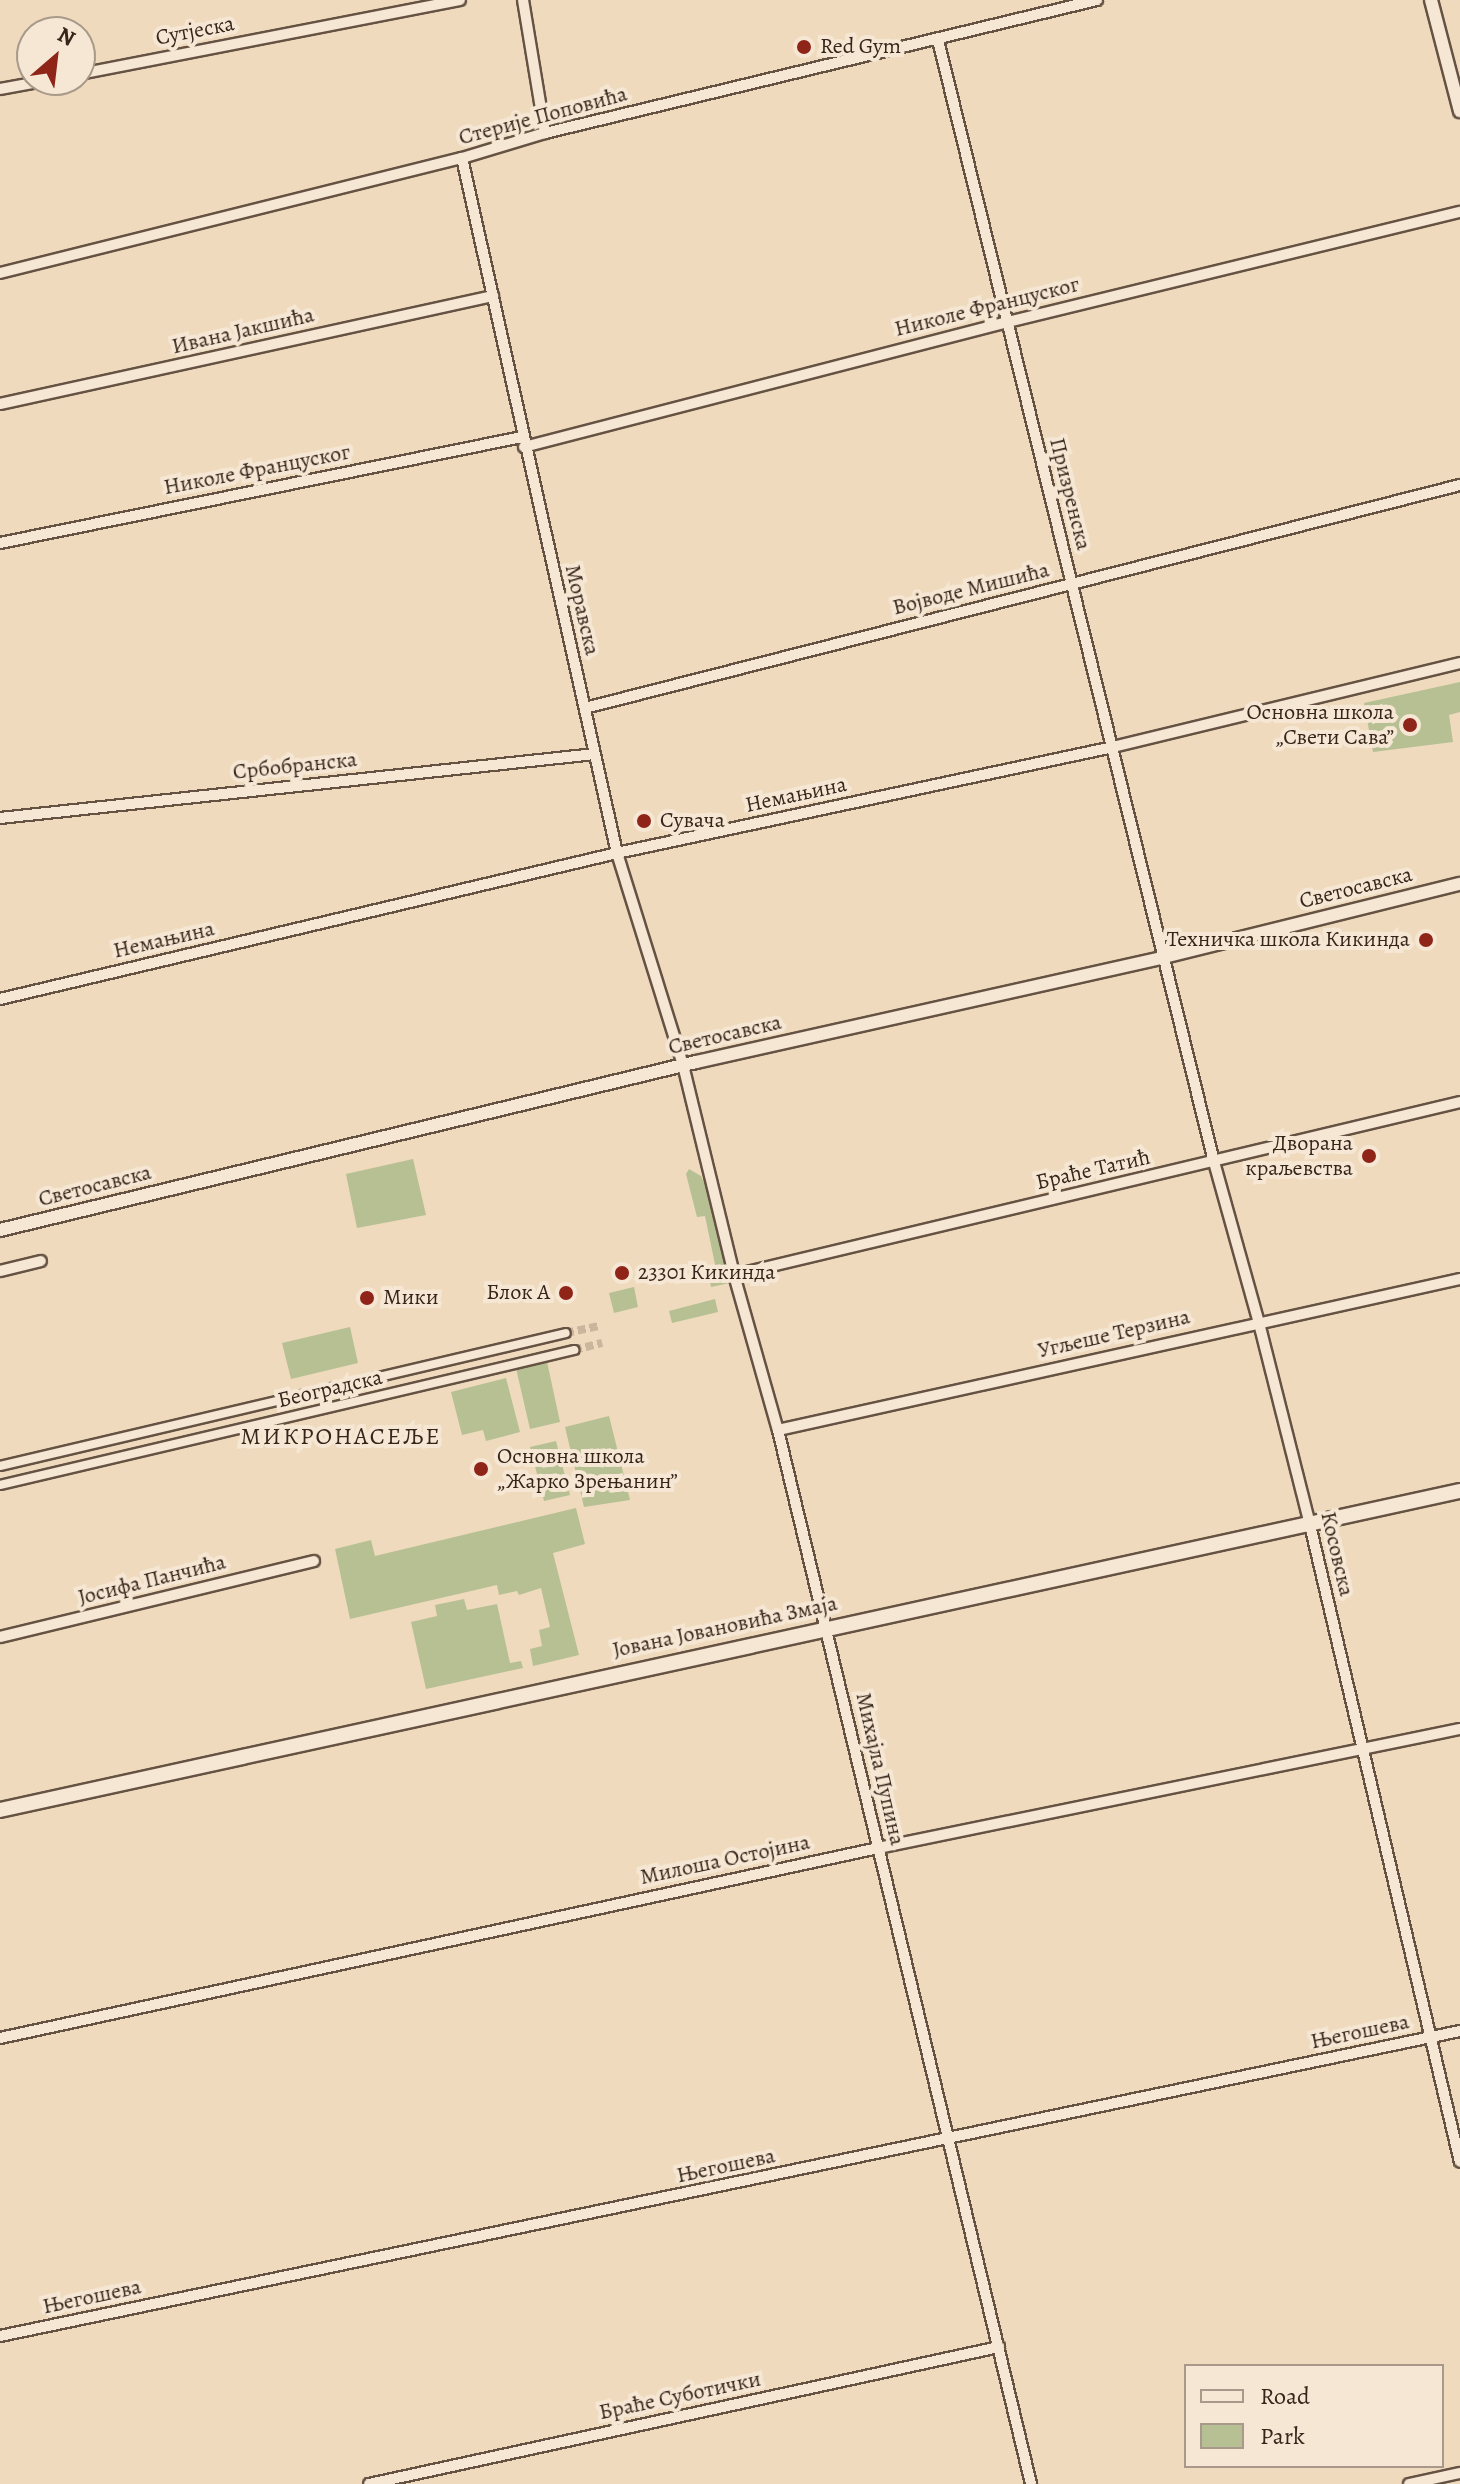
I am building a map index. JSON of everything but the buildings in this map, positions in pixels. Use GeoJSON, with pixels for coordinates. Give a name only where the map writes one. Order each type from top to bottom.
{"type":"FeatureCollection","features":[{"type":"Feature","properties":{"kind":"main road","name":"Јована Јовановића Змаја"},"geometry":{"type":"LineString","coordinates":[[0,1810],[1460,1491]]}},
{"type":"Feature","properties":{"kind":"street","name":"Сутјеска"},"geometry":{"type":"LineString","coordinates":[[96,71],[460,0]]}},
{"type":"Feature","properties":{"kind":"street"},"geometry":{"type":"LineString","coordinates":[[523,0],[545,133]]}},
{"type":"Feature","properties":{"kind":"street","name":"Стерије Поповића"},"geometry":{"type":"LineString","coordinates":[[0,273],[462,158],[545,133],[1097,0]]}},
{"type":"Feature","properties":{"kind":"street"},"geometry":{"type":"LineString","coordinates":[[1431,0],[1460,111]]}},
{"type":"Feature","properties":{"kind":"street","name":"Призренска"},"geometry":{"type":"LineString","coordinates":[[938,40],[1164,957]]}},
{"type":"Feature","properties":{"kind":"street","name":"Моравска"},"geometry":{"type":"LineString","coordinates":[[462,158],[617,853],[683,1065]]}},
{"type":"Feature","properties":{"kind":"street","name":"Николе Француског"},"geometry":{"type":"LineString","coordinates":[[0,543],[523,442],[1460,212]]}},
{"type":"Feature","properties":{"kind":"street","name":"Ивана Јакшића"},"geometry":{"type":"LineString","coordinates":[[0,404],[493,296]]}},
{"type":"Feature","properties":{"kind":"street","name":"Војводе Мишића"},"geometry":{"type":"LineString","coordinates":[[585,708],[1460,485]]}},
{"type":"Feature","properties":{"kind":"street","name":"Немањина"},"geometry":{"type":"LineString","coordinates":[[0,999],[617,853],[1113,747],[1460,663]]}},
{"type":"Feature","properties":{"kind":"street","name":"Србобранска"},"geometry":{"type":"LineString","coordinates":[[0,818],[595,754]]}},
{"type":"Feature","properties":{"kind":"street","name":"Светосавска"},"geometry":{"type":"LineString","coordinates":[[0,1230],[683,1065],[1164,957],[1460,884]]}},
{"type":"Feature","properties":{"kind":"street","name":"Косовска"},"geometry":{"type":"LineString","coordinates":[[1164,957],[1214,1162],[1310,1525],[1460,2162]]}},
{"type":"Feature","properties":{"kind":"street","name":"Михајла Пупина"},"geometry":{"type":"LineString","coordinates":[[683,1065],[734,1275],[778,1430],[827,1627],[1031,2484]]}},
{"type":"Feature","properties":{"kind":"street","name":"Браће Татић"},"geometry":{"type":"LineString","coordinates":[[734,1275],[1460,1102]]}},
{"type":"Feature","properties":{"kind":"street"},"geometry":{"type":"LineString","coordinates":[[0,1271],[41,1261]]}},
{"type":"Feature","properties":{"kind":"street","name":"Угљеше Терзина"},"geometry":{"type":"LineString","coordinates":[[778,1430],[1460,1279]]}},
{"type":"Feature","properties":{"kind":"street","name":"Београдска"},"geometry":{"type":"LineString","coordinates":[[0,1466],[566,1333]]}},
{"type":"Feature","properties":{"kind":"street","name":"Београдска"},"geometry":{"type":"LineString","coordinates":[[0,1485],[574,1350]]}},
{"type":"Feature","properties":{"kind":"street","name":"Јосифа Панчића"},"geometry":{"type":"LineString","coordinates":[[0,1637],[314,1561]]}},
{"type":"Feature","properties":{"kind":"street","name":"Милоша Остојина"},"geometry":{"type":"LineString","coordinates":[[0,2038],[878,1848],[1460,1729]]}},
{"type":"Feature","properties":{"kind":"street","name":"Његошева"},"geometry":{"type":"LineString","coordinates":[[0,2336],[948,2141],[1460,2031]]}},
{"type":"Feature","properties":{"kind":"street","name":"Браће Суботички"},"geometry":{"type":"LineString","coordinates":[[369,2484],[999,2347]]}},
{"type":"Feature","properties":{"kind":"street"},"geometry":{"type":"LineString","coordinates":[[1409,2484],[1460,2473]]}},
{"type":"Feature","properties":{"kind":"green space","name":"Основна школа „Свети Сава”"},"geometry":{"type":"Polygon","coordinates":[[[1460,682],[1460,712],[1449,715],[1453,742],[1373,752],[1364,703],[1460,682]]]}},
{"type":"Feature","properties":{"kind":"green space"},"geometry":{"type":"Polygon","coordinates":[[[413,1159],[426,1215],[357,1228],[346,1174],[413,1159]]]}},
{"type":"Feature","properties":{"kind":"green space"},"geometry":{"type":"Polygon","coordinates":[[[689,1169],[701,1176],[708,1191],[730,1283],[711,1287],[709,1276],[717,1274],[705,1216],[697,1217],[686,1174],[689,1169]]]}},
{"type":"Feature","properties":{"kind":"green space"},"geometry":{"type":"Polygon","coordinates":[[[634,1287],[638,1307],[614,1313],[609,1293],[634,1287]]]}},
{"type":"Feature","properties":{"kind":"green space"},"geometry":{"type":"Polygon","coordinates":[[[715,1299],[718,1312],[672,1323],[669,1311],[715,1299]]]}},
{"type":"Feature","properties":{"kind":"green space"},"geometry":{"type":"Polygon","coordinates":[[[350,1327],[358,1363],[291,1379],[282,1343],[350,1327]]]}},
{"type":"Feature","properties":{"kind":"green space"},"geometry":{"type":"Polygon","coordinates":[[[546,1357],[560,1422],[530,1429],[515,1364],[546,1357]]]}},
{"type":"Feature","properties":{"kind":"green space"},"geometry":{"type":"Polygon","coordinates":[[[506,1378],[520,1432],[486,1441],[483,1430],[462,1435],[451,1392],[506,1378]]]}},
{"type":"Feature","properties":{"kind":"green space"},"geometry":{"type":"Polygon","coordinates":[[[609,1416],[630,1500],[584,1507],[565,1427],[609,1416]]]}},
{"type":"Feature","properties":{"kind":"green space"},"geometry":{"type":"Polygon","coordinates":[[[556,1441],[570,1495],[544,1501],[530,1447],[556,1441]]]}},
{"type":"Feature","properties":{"kind":"green space"},"geometry":{"type":"Polygon","coordinates":[[[576,1508],[585,1544],[553,1553],[579,1655],[533,1666],[530,1649],[542,1646],[539,1630],[550,1627],[541,1588],[519,1595],[517,1591],[499,1595],[497,1585],[350,1619],[335,1549],[371,1540],[375,1556],[576,1508]]]}},
{"type":"Feature","properties":{"kind":"green space"},"geometry":{"type":"Polygon","coordinates":[[[464,1599],[467,1610],[497,1604],[510,1663],[521,1661],[523,1668],[426,1689],[411,1622],[437,1616],[435,1605],[464,1599]]]}},
{"type":"Feature","properties":{"kind":"tunnel"},"geometry":{"type":"LineString","coordinates":[[566,1333],[598,1326]]}},
{"type":"Feature","properties":{"kind":"tunnel"},"geometry":{"type":"LineString","coordinates":[[574,1350],[602,1343]]}},
{"type":"Feature","properties":{"kind":"place","name":"Red Gym"},"geometry":{"type":"Point","coordinates":[804,47]}},
{"type":"Feature","properties":{"kind":"place","name":"Основна школа „Свети Сава”"},"geometry":{"type":"Point","coordinates":[1410,725]}},
{"type":"Feature","properties":{"kind":"place","name":"Сувача"},"geometry":{"type":"Point","coordinates":[644,821]}},
{"type":"Feature","properties":{"kind":"place","name":"Техничка школа Кикинда"},"geometry":{"type":"Point","coordinates":[1426,940]}},
{"type":"Feature","properties":{"kind":"place","name":"Дворана краљевства"},"geometry":{"type":"Point","coordinates":[1369,1156]}},
{"type":"Feature","properties":{"kind":"place","name":"23301 Кикинда"},"geometry":{"type":"Point","coordinates":[622,1273]}},
{"type":"Feature","properties":{"kind":"place","name":"Блок А"},"geometry":{"type":"Point","coordinates":[566,1293]}},
{"type":"Feature","properties":{"kind":"place","name":"Мики"},"geometry":{"type":"Point","coordinates":[367,1298]}},
{"type":"Feature","properties":{"kind":"place","name":"Основна школа „Жарко Зрењанин”"},"geometry":{"type":"Point","coordinates":[481,1469]}},
{"type":"Feature","properties":{"kind":"district","name":"МИКРОНАСЕЉЕ"},"geometry":{"type":"Point","coordinates":[341,1437]}}]}
